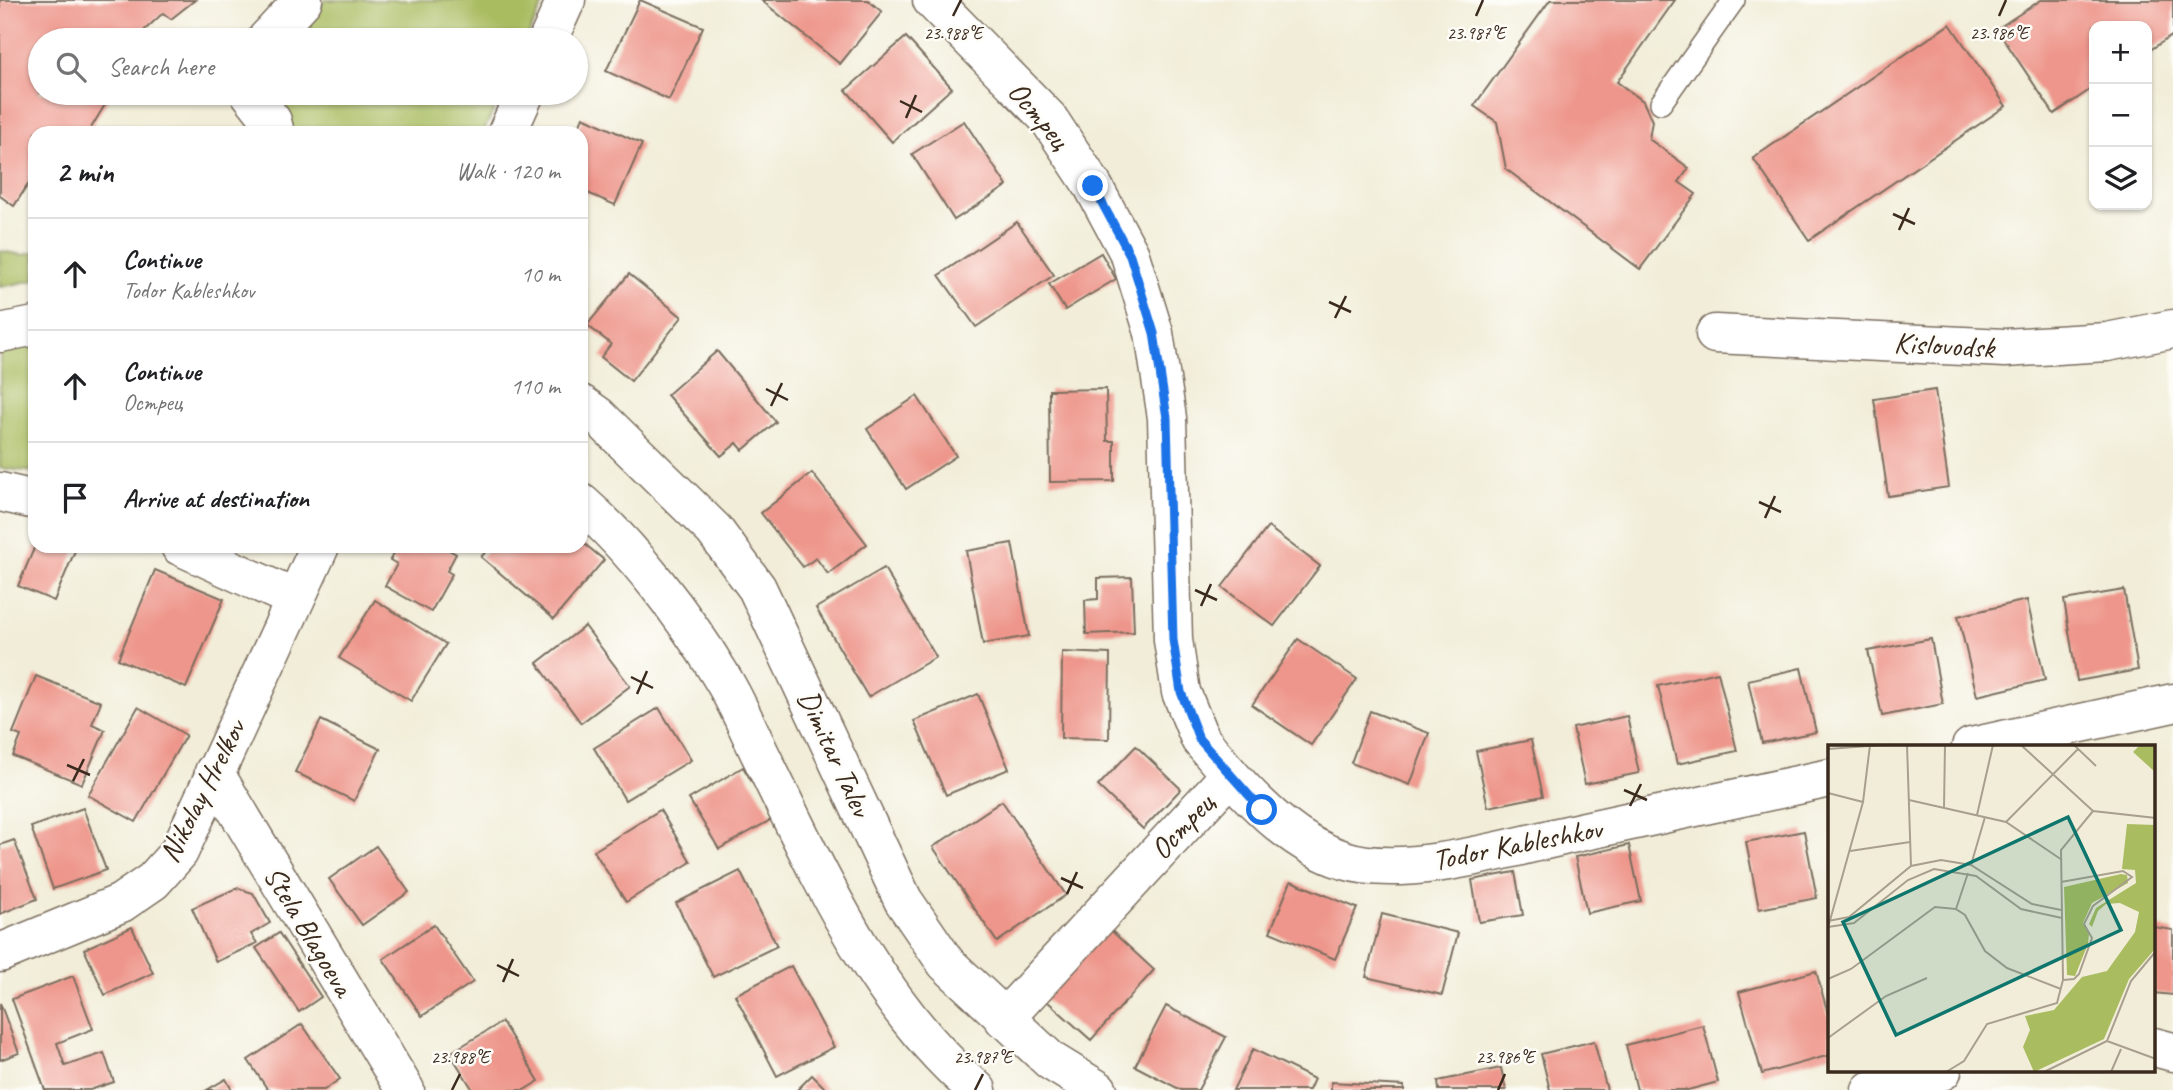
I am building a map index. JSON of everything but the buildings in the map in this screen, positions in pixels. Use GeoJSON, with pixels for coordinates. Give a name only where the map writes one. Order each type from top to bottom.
{"type":"FeatureCollection","features":[{"type":"Feature","properties":{"kind":"street"},"geometry":{"type":"LineString","coordinates":[[277,28],[303,0]]}},
{"type":"Feature","properties":{"kind":"street"},"geometry":{"type":"LineString","coordinates":[[553,28],[566,0]]}},
{"type":"Feature","properties":{"kind":"street","name":"Острец"},"geometry":{"type":"LineString","coordinates":[[932,0],[1048,118],[1093,186],[1130,255],[1154,333],[1167,418],[1173,640],[1181,692],[1199,739],[1230,775],[1004,1018]]}},
{"type":"Feature","properties":{"kind":"street"},"geometry":{"type":"LineString","coordinates":[[259,105],[273,126]]}},
{"type":"Feature","properties":{"kind":"street"},"geometry":{"type":"LineString","coordinates":[[510,126],[520,105]]}},
{"type":"Feature","properties":{"kind":"street"},"geometry":{"type":"LineString","coordinates":[[0,333],[28,327]]}},
{"type":"Feature","properties":{"kind":"street","name":"Kislovodsk"},"geometry":{"type":"LineString","coordinates":[[1715,334],[2006,348],[2107,342],[2173,329]]}},
{"type":"Feature","properties":{"kind":"street","name":"Dimitar Talev"},"geometry":{"type":"LineString","coordinates":[[588,409],[714,530],[757,588],[903,900],[946,963],[1051,1062],[1098,1090]]}},
{"type":"Feature","properties":{"kind":"street"},"geometry":{"type":"LineString","coordinates":[[0,492],[28,498]]}},
{"type":"Feature","properties":{"kind":"street"},"geometry":{"type":"LineString","coordinates":[[588,509],[613,530],[721,677],[851,933],[896,1003],[953,1083]]}},
{"type":"Feature","properties":{"kind":"street"},"geometry":{"type":"LineString","coordinates":[[195,553],[295,599]]}},
{"type":"Feature","properties":{"kind":"street","name":"Nikolay Hrelkov"},"geometry":{"type":"LineString","coordinates":[[0,953],[121,903],[153,881],[178,852],[317,553]]}},
{"type":"Feature","properties":{"kind":"street"},"geometry":{"type":"LineString","coordinates":[[1980,745],[2173,703]]}},
{"type":"Feature","properties":{"kind":"street","name":"Stela Blagoeva"},"geometry":{"type":"LineString","coordinates":[[214,772],[405,1090]]}},
{"type":"Feature","properties":{"kind":"street","name":"Todor Kableshkov"},"geometry":{"type":"LineString","coordinates":[[1230,775],[1262,810],[1298,838],[1344,860],[1389,867],[1461,858],[1828,778]]}},
{"type":"Feature","properties":{"kind":"street"},"geometry":{"type":"LineString","coordinates":[[2156,1048],[2173,1052]]}},
{"type":"Feature","properties":{"kind":"street"},"geometry":{"type":"LineString","coordinates":[[1871,1090],[1938,1072]]}},
{"type":"Feature","properties":{"kind":"lane"},"geometry":{"type":"LineString","coordinates":[[1661,103],[1734,0]]}},
{"type":"Feature","properties":{"kind":"green space"},"geometry":{"type":"Polygon","coordinates":[[[325,0],[545,0],[532,28],[304,28],[325,0]]]}},
{"type":"Feature","properties":{"kind":"green space"},"geometry":{"type":"Polygon","coordinates":[[[276,105],[496,105],[486,126],[287,126],[276,105]]]}},
{"type":"Feature","properties":{"kind":"green space"},"geometry":{"type":"Polygon","coordinates":[[[0,251],[28,254],[28,281],[0,287],[0,251]]]}},
{"type":"Feature","properties":{"kind":"green space"},"geometry":{"type":"Polygon","coordinates":[[[28,341],[28,471],[0,468],[0,347],[28,341]]]}},
{"type":"Feature","properties":{"kind":"route"},"geometry":{"type":"LineString","coordinates":[[1093,186],[1130,255],[1154,333],[1167,418],[1173,640],[1181,692],[1199,739],[1262,810]]}}]}
